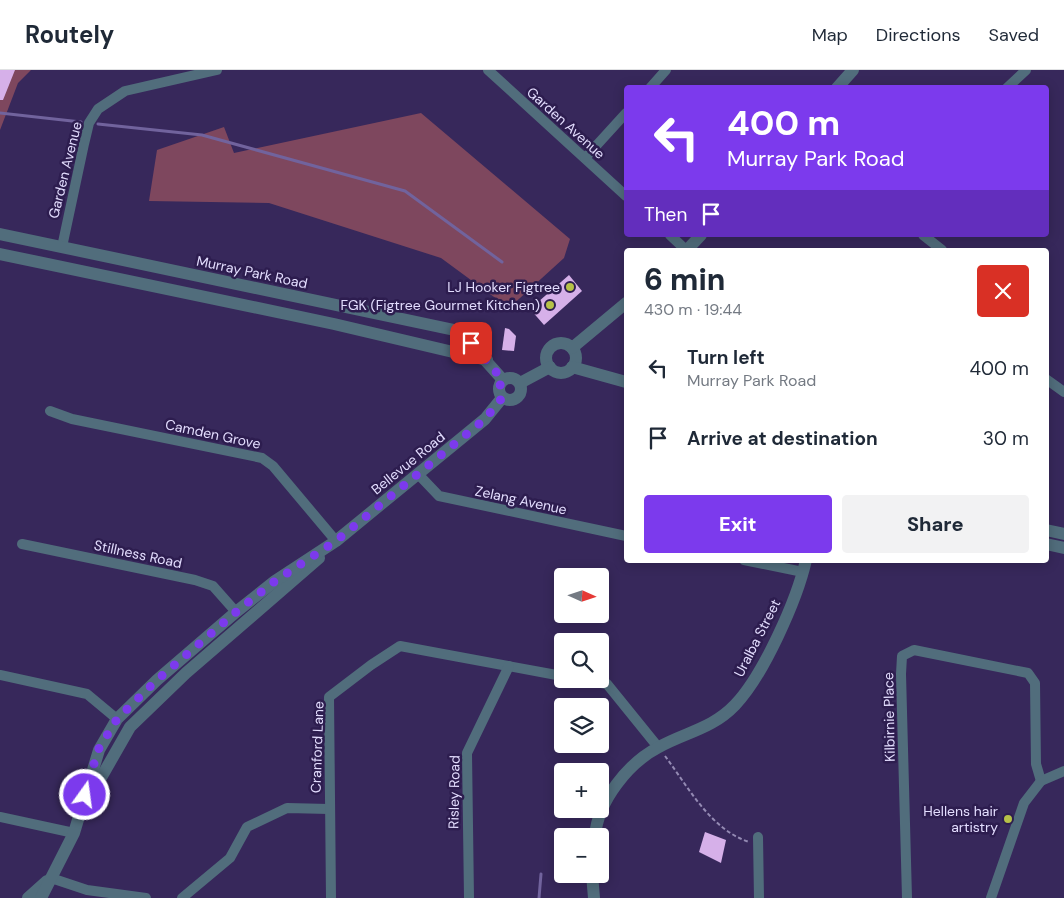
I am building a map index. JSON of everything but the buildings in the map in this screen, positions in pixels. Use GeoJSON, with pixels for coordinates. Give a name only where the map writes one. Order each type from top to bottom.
{"type":"FeatureCollection","features":[{"type":"Feature","properties":{"kind":"street","name":"Garden Avenue"},"geometry":{"type":"LineString","coordinates":[[62,247],[89,123],[98,109],[125,90],[213,70]]}},
{"type":"Feature","properties":{"kind":"street","name":"Garden Avenue"},"geometry":{"type":"LineString","coordinates":[[488,70],[624,194]]}},
{"type":"Feature","properties":{"kind":"street"},"geometry":{"type":"LineString","coordinates":[[653,85],[666,70]]}},
{"type":"Feature","properties":{"kind":"street"},"geometry":{"type":"LineString","coordinates":[[840,85],[853,70]]}},
{"type":"Feature","properties":{"kind":"street"},"geometry":{"type":"LineString","coordinates":[[1010,85],[1026,70]]}},
{"type":"Feature","properties":{"kind":"street"},"geometry":{"type":"LineString","coordinates":[[585,158],[624,115]]}},
{"type":"Feature","properties":{"kind":"street","name":"Murray Park Road"},"geometry":{"type":"LineString","coordinates":[[0,234],[460,331],[503,380]]}},
{"type":"Feature","properties":{"kind":"street"},"geometry":{"type":"LineString","coordinates":[[672,237],[684,248]]}},
{"type":"Feature","properties":{"kind":"street"},"geometry":{"type":"LineString","coordinates":[[688,248],[699,237]]}},
{"type":"Feature","properties":{"kind":"street"},"geometry":{"type":"LineString","coordinates":[[925,237],[939,248]]}},
{"type":"Feature","properties":{"kind":"street"},"geometry":{"type":"LineString","coordinates":[[0,254],[334,324],[486,360]]}},
{"type":"Feature","properties":{"kind":"street"},"geometry":{"type":"LineString","coordinates":[[572,348],[624,305]]}},
{"type":"Feature","properties":{"kind":"street"},"geometry":{"type":"LineString","coordinates":[[334,324],[339,306]]}},
{"type":"Feature","properties":{"kind":"street"},"geometry":{"type":"LineString","coordinates":[[572,368],[575,358],[572,348],[563,343],[553,345],[546,358],[550,367],[558,372],[572,368],[624,381]]}},
{"type":"Feature","properties":{"kind":"street"},"geometry":{"type":"LineString","coordinates":[[520,384],[550,367]]}},
{"type":"Feature","properties":{"kind":"street"},"geometry":{"type":"LineString","coordinates":[[513,377],[522,389],[519,396],[510,400],[502,398],[499,387],[503,380],[513,377]]}},
{"type":"Feature","properties":{"kind":"street"},"geometry":{"type":"LineString","coordinates":[[1049,381],[1064,392]]}},
{"type":"Feature","properties":{"kind":"street","name":"Bellevue Road"},"geometry":{"type":"LineString","coordinates":[[83,809],[87,782],[98,750],[117,719],[157,680],[236,612],[275,581],[332,544],[485,419],[502,398]]}},
{"type":"Feature","properties":{"kind":"street","name":"Camden Grove"},"geometry":{"type":"LineString","coordinates":[[50,411],[72,419],[262,458],[273,466],[332,544]]}},
{"type":"Feature","properties":{"kind":"street","name":"Zelang Avenue"},"geometry":{"type":"LineString","coordinates":[[418,474],[439,496],[624,536]]}},
{"type":"Feature","properties":{"kind":"street"},"geometry":{"type":"LineString","coordinates":[[1049,531],[1064,534]]}},
{"type":"Feature","properties":{"kind":"street","name":"Stillness Road"},"geometry":{"type":"LineString","coordinates":[[22,544],[195,580],[213,586],[236,612]]}},
{"type":"Feature","properties":{"kind":"street","name":"Bellevue Road"},"geometry":{"type":"LineString","coordinates":[[42,898],[74,833],[83,809],[130,727],[186,673],[316,562],[332,544]]}},
{"type":"Feature","properties":{"kind":"street"},"geometry":{"type":"LineString","coordinates":[[1049,545],[1064,548]]}},
{"type":"Feature","properties":{"kind":"street"},"geometry":{"type":"LineString","coordinates":[[774,563],[805,566]]}},
{"type":"Feature","properties":{"kind":"street","name":"Uralba Street"},"geometry":{"type":"LineString","coordinates":[[595,828],[610,793],[634,766],[658,747],[714,724],[734,706],[754,683],[796,594],[805,566]]}},
{"type":"Feature","properties":{"kind":"street","name":"Cranford Lane"},"geometry":{"type":"LineString","coordinates":[[331,898],[329,697],[370,665],[400,646],[554,675]]}},
{"type":"Feature","properties":{"kind":"street","name":"Kilbirnie Place"},"geometry":{"type":"LineString","coordinates":[[907,898],[902,656],[914,650],[1028,673],[1035,683],[1036,764],[1041,781]]}},
{"type":"Feature","properties":{"kind":"street","name":"Risley Road"},"geometry":{"type":"LineString","coordinates":[[469,898],[467,753],[508,666]]}},
{"type":"Feature","properties":{"kind":"street"},"geometry":{"type":"LineString","coordinates":[[0,675],[87,694],[117,719]]}},
{"type":"Feature","properties":{"kind":"street"},"geometry":{"type":"LineString","coordinates":[[609,688],[658,747]]}},
{"type":"Feature","properties":{"kind":"street"},"geometry":{"type":"LineString","coordinates":[[992,898],[1024,803],[1041,781],[1064,771]]}},
{"type":"Feature","properties":{"kind":"street"},"geometry":{"type":"LineString","coordinates":[[182,898],[230,858],[247,826],[287,808],[329,809]]}},
{"type":"Feature","properties":{"kind":"street"},"geometry":{"type":"LineString","coordinates":[[0,816],[74,833]]}},
{"type":"Feature","properties":{"kind":"street"},"geometry":{"type":"LineString","coordinates":[[758,841],[759,898]]}},
{"type":"Feature","properties":{"kind":"street"},"geometry":{"type":"LineString","coordinates":[[51,878],[87,890],[146,898]]}},
{"type":"Feature","properties":{"kind":"street","name":"Bellevue Road"},"geometry":{"type":"LineString","coordinates":[[28,898],[51,878]]}},
{"type":"Feature","properties":{"kind":"street"},"geometry":{"type":"LineString","coordinates":[[593,883],[594,898]]}},
{"type":"Feature","properties":{"kind":"path"},"geometry":{"type":"LineString","coordinates":[[658,747],[714,820],[733,836],[758,841]]}},
{"type":"Feature","properties":{"kind":"shaded area"},"geometry":{"type":"Polygon","coordinates":[[[0,70],[31,70],[18,83],[0,130],[0,70]]]}},
{"type":"Feature","properties":{"kind":"shaded area"},"geometry":{"type":"Polygon","coordinates":[[[421,113],[570,239],[564,258],[509,308],[441,258],[269,203],[149,201],[157,150],[224,127],[234,153],[421,113]]]}},
{"type":"Feature","properties":{"kind":"waterway"},"geometry":{"type":"LineString","coordinates":[[0,113],[81,122]]}},
{"type":"Feature","properties":{"kind":"waterway"},"geometry":{"type":"LineString","coordinates":[[98,124],[202,135],[405,191],[502,262]]}},
{"type":"Feature","properties":{"kind":"waterway"},"geometry":{"type":"LineString","coordinates":[[539,898],[541,874]]}},
{"type":"Feature","properties":{"kind":"place","name":"LJ Hooker Figtree"},"geometry":{"type":"Point","coordinates":[570,287]}},
{"type":"Feature","properties":{"kind":"place","name":"FGK (Figtree Gourmet Kitchen)"},"geometry":{"type":"Point","coordinates":[550,305]}},
{"type":"Feature","properties":{"kind":"place","name":"Hellens hair artistry"},"geometry":{"type":"Point","coordinates":[1008,819]}},
{"type":"Feature","properties":{"kind":"route"},"geometry":{"type":"LineString","coordinates":[[85,795],[87,782],[98,750],[117,719],[157,680],[236,612],[275,581],[336,541],[485,419],[502,398],[499,387],[503,380],[471,343]]}}]}
